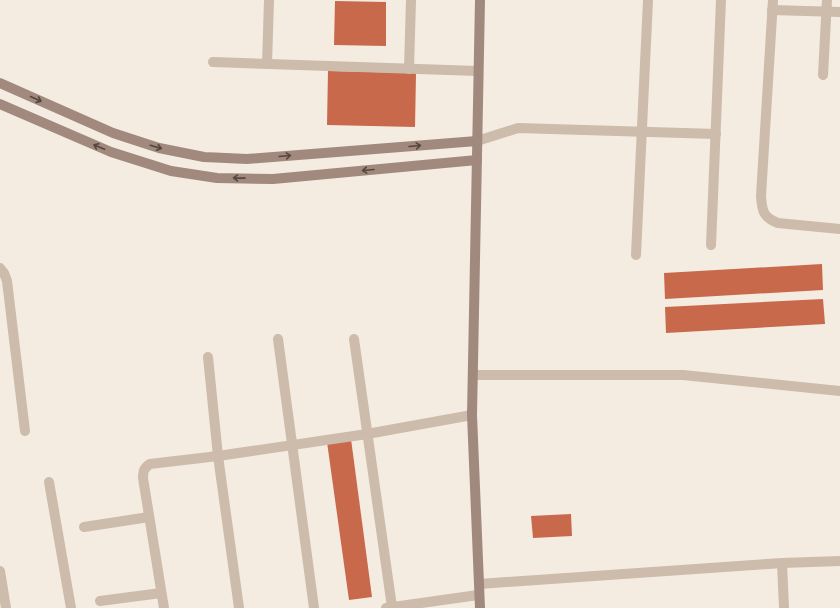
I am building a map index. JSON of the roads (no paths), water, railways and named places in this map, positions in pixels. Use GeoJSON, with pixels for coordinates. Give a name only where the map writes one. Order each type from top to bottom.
{"type":"FeatureCollection","features":[{"type":"Feature","properties":{"kind":"street"},"geometry":{"type":"LineString","coordinates":[[266,64],[269,0]]}},
{"type":"Feature","properties":{"kind":"street"},"geometry":{"type":"LineString","coordinates":[[409,69],[411,0]]}},
{"type":"Feature","properties":{"kind":"street"},"geometry":{"type":"LineString","coordinates":[[480,0],[472,415],[480,608]]}},
{"type":"Feature","properties":{"kind":"street"},"geometry":{"type":"LineString","coordinates":[[636,255],[648,0]]}},
{"type":"Feature","properties":{"kind":"street"},"geometry":{"type":"LineString","coordinates":[[711,245],[722,0]]}},
{"type":"Feature","properties":{"kind":"street"},"geometry":{"type":"LineString","coordinates":[[823,75],[827,0]]}},
{"type":"Feature","properties":{"kind":"street"},"geometry":{"type":"LineString","coordinates":[[840,12],[826,12],[773,5],[761,196],[764,214],[771,220],[778,223],[840,229]]}},
{"type":"Feature","properties":{"kind":"street"},"geometry":{"type":"LineString","coordinates":[[213,62],[478,72]]}},
{"type":"Feature","properties":{"kind":"street"},"geometry":{"type":"LineString","coordinates":[[0,83],[113,133],[159,148],[204,157],[247,159],[477,141],[518,128],[716,134]]}},
{"type":"Feature","properties":{"kind":"street"},"geometry":{"type":"LineString","coordinates":[[0,104],[111,152],[171,171],[217,178],[273,178],[477,160]]}},
{"type":"Feature","properties":{"kind":"street"},"geometry":{"type":"LineString","coordinates":[[0,268],[7,281],[25,432]]}},
{"type":"Feature","properties":{"kind":"street"},"geometry":{"type":"LineString","coordinates":[[278,339],[314,608]]}},
{"type":"Feature","properties":{"kind":"street"},"geometry":{"type":"LineString","coordinates":[[354,339],[389,608],[479,590],[782,563],[840,561]]}},
{"type":"Feature","properties":{"kind":"street"},"geometry":{"type":"LineString","coordinates":[[208,357],[218,456],[239,608]]}},
{"type":"Feature","properties":{"kind":"street"},"geometry":{"type":"LineString","coordinates":[[473,375],[683,375],[840,390]]}},
{"type":"Feature","properties":{"kind":"street"},"geometry":{"type":"LineString","coordinates":[[164,608],[143,478],[144,468],[150,464],[218,456],[367,434],[472,415]]}},
{"type":"Feature","properties":{"kind":"street"},"geometry":{"type":"LineString","coordinates":[[49,482],[71,608]]}},
{"type":"Feature","properties":{"kind":"street"},"geometry":{"type":"LineString","coordinates":[[84,527],[149,517]]}},
{"type":"Feature","properties":{"kind":"street"},"geometry":{"type":"LineString","coordinates":[[782,563],[784,608]]}},
{"type":"Feature","properties":{"kind":"street"},"geometry":{"type":"LineString","coordinates":[[0,571],[6,608]]}},
{"type":"Feature","properties":{"kind":"street"},"geometry":{"type":"LineString","coordinates":[[100,601],[161,593]]}}]}
